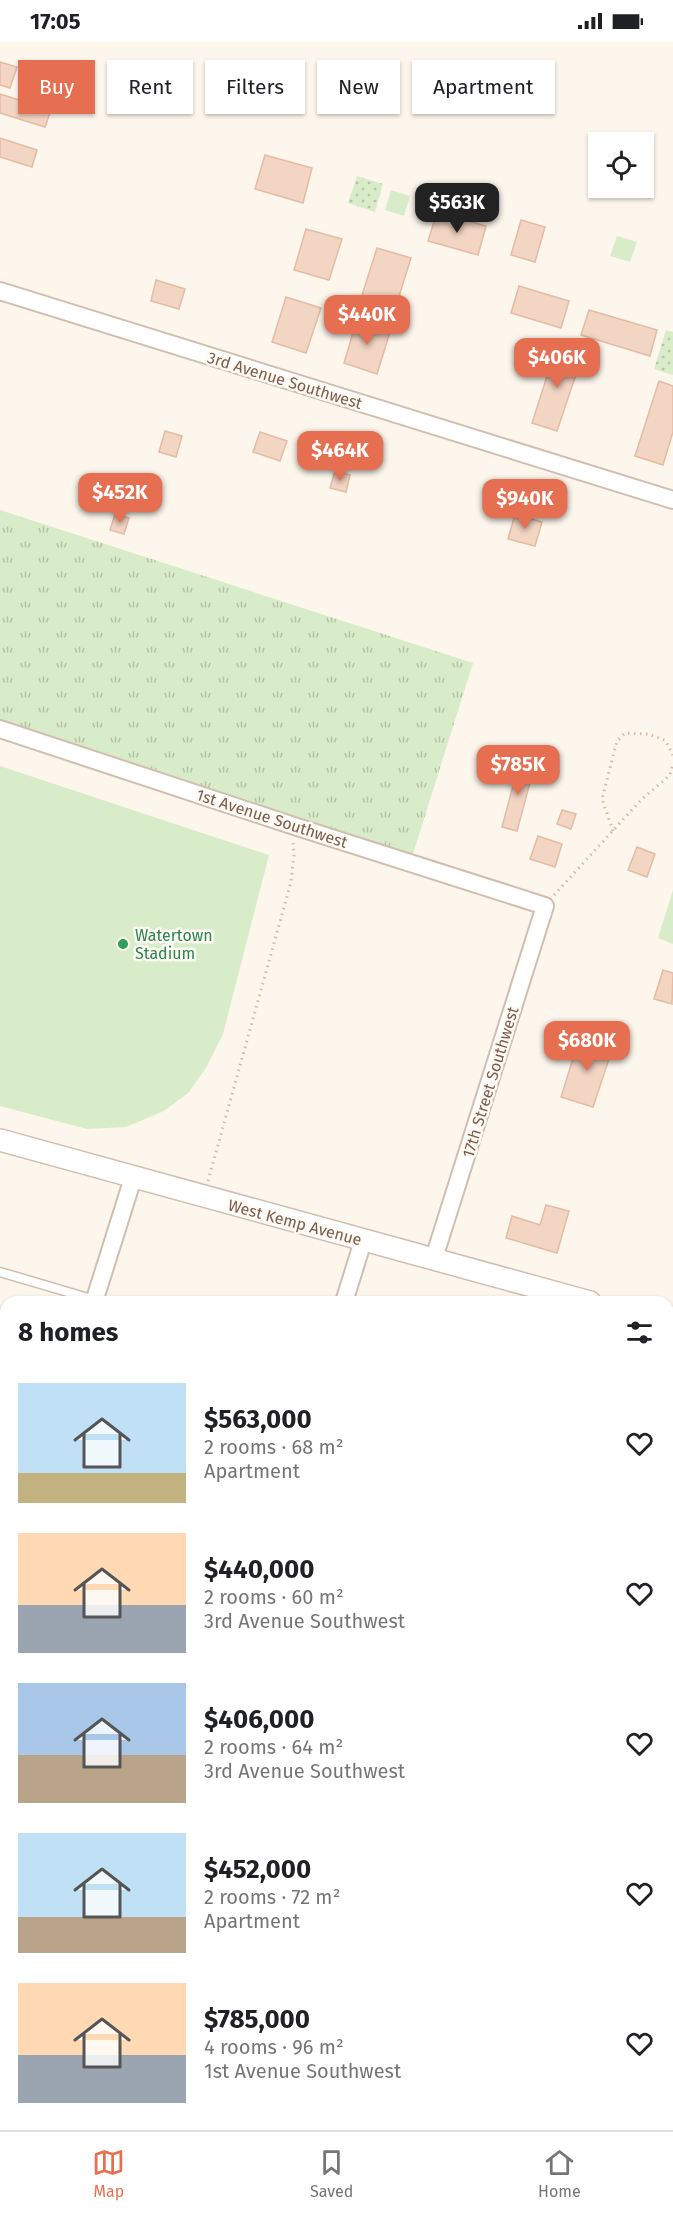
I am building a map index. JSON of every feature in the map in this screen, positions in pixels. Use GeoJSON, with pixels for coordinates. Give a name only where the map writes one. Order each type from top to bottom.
{"type":"FeatureCollection","features":[{"type":"Feature","properties":{"kind":"street","name":"3rd Avenue Southwest"},"geometry":{"type":"LineString","coordinates":[[0,291],[673,500]]}},
{"type":"Feature","properties":{"kind":"street","name":"1st Avenue Southwest"},"geometry":{"type":"LineString","coordinates":[[0,729],[545,906]]}},
{"type":"Feature","properties":{"kind":"street","name":"17th Street Southwest"},"geometry":{"type":"LineString","coordinates":[[434,1258],[545,906]]}},
{"type":"Feature","properties":{"kind":"street","name":"West Kemp Avenue"},"geometry":{"type":"LineString","coordinates":[[0,1140],[569,1296]]}},
{"type":"Feature","properties":{"kind":"street"},"geometry":{"type":"LineString","coordinates":[[98,1296],[133,1178]]}},
{"type":"Feature","properties":{"kind":"street"},"geometry":{"type":"LineString","coordinates":[[346,1296],[363,1241]]}},
{"type":"Feature","properties":{"kind":"lane"},"geometry":{"type":"LineString","coordinates":[[0,1272],[80,1296]]}},
{"type":"Feature","properties":{"kind":"path"},"geometry":{"type":"LineString","coordinates":[[613,831],[602,799],[617,741],[625,733],[648,734],[665,741],[673,755]]}},
{"type":"Feature","properties":{"kind":"path"},"geometry":{"type":"LineString","coordinates":[[545,906],[641,800],[670,775],[673,764]]}},
{"type":"Feature","properties":{"kind":"path"},"geometry":{"type":"LineString","coordinates":[[204,1197],[291,882],[294,854],[291,825]]}},
{"type":"Feature","properties":{"kind":"green space"},"geometry":{"type":"Polygon","coordinates":[[[357,176],[383,184],[375,212],[348,203],[357,176]]]}},
{"type":"Feature","properties":{"kind":"green space"},"geometry":{"type":"Polygon","coordinates":[[[391,190],[410,196],[404,216],[385,210],[391,190]]]}},
{"type":"Feature","properties":{"kind":"green space"},"geometry":{"type":"Polygon","coordinates":[[[617,236],[637,242],[630,262],[610,256],[617,236]]]}},
{"type":"Feature","properties":{"kind":"green space"},"geometry":{"type":"Polygon","coordinates":[[[666,330],[673,332],[673,375],[654,369],[666,330]]]}},
{"type":"Feature","properties":{"kind":"green space"},"geometry":{"type":"Polygon","coordinates":[[[0,510],[473,663],[413,854],[0,721],[0,510]]]}},
{"type":"Feature","properties":{"kind":"green space","name":"Watertown Stadium"},"geometry":{"type":"Polygon","coordinates":[[[0,766],[269,855],[223,1034],[206,1068],[188,1093],[164,1111],[126,1127],[87,1129],[0,1106],[0,766]]]}},
{"type":"Feature","properties":{"kind":"green space"},"geometry":{"type":"Polygon","coordinates":[[[673,890],[673,944],[658,938],[673,890]]]}},
{"type":"Feature","properties":{"kind":"building"},"geometry":{"type":"Polygon","coordinates":[[[0,62],[17,67],[10,88],[0,85],[0,62]]]}},
{"type":"Feature","properties":{"kind":"building"},"geometry":{"type":"Polygon","coordinates":[[[0,94],[18,100],[18,114],[50,114],[45,127],[0,113],[0,94]]]}},
{"type":"Feature","properties":{"kind":"building"},"geometry":{"type":"Polygon","coordinates":[[[0,138],[37,150],[32,167],[0,157],[0,138]]]}},
{"type":"Feature","properties":{"kind":"building"},"geometry":{"type":"Polygon","coordinates":[[[265,155],[312,168],[303,203],[255,189],[265,155]]]}},
{"type":"Feature","properties":{"kind":"building"},"geometry":{"type":"Polygon","coordinates":[[[437,212],[486,226],[478,255],[428,241],[437,212]]]}},
{"type":"Feature","properties":{"kind":"building"},"geometry":{"type":"Polygon","coordinates":[[[521,220],[545,227],[535,262],[511,255],[521,220]]]}},
{"type":"Feature","properties":{"kind":"building"},"geometry":{"type":"Polygon","coordinates":[[[306,229],[342,239],[329,280],[294,270],[306,229]]]}},
{"type":"Feature","properties":{"kind":"building"},"geometry":{"type":"Polygon","coordinates":[[[377,248],[411,258],[396,306],[362,295],[377,248]]]}},
{"type":"Feature","properties":{"kind":"building"},"geometry":{"type":"Polygon","coordinates":[[[156,280],[185,289],[179,309],[151,301],[156,280]]]}},
{"type":"Feature","properties":{"kind":"building"},"geometry":{"type":"Polygon","coordinates":[[[519,286],[569,301],[561,328],[511,313],[519,286]]]}},
{"type":"Feature","properties":{"kind":"building"},"geometry":{"type":"Polygon","coordinates":[[[286,297],[321,308],[306,353],[272,342],[286,297]]]}},
{"type":"Feature","properties":{"kind":"building"},"geometry":{"type":"Polygon","coordinates":[[[589,310],[657,330],[650,356],[581,335],[589,310]]]}},
{"type":"Feature","properties":{"kind":"building"},"geometry":{"type":"Polygon","coordinates":[[[357,319],[391,329],[377,374],[344,363],[357,319]]]}},
{"type":"Feature","properties":{"kind":"building"},"geometry":{"type":"Polygon","coordinates":[[[556,348],[582,357],[557,431],[532,423],[556,348]]]}},
{"type":"Feature","properties":{"kind":"building"},"geometry":{"type":"Polygon","coordinates":[[[659,381],[673,386],[673,432],[663,465],[635,456],[659,381]]]}},
{"type":"Feature","properties":{"kind":"building"},"geometry":{"type":"Polygon","coordinates":[[[165,431],[182,436],[176,457],[159,452],[165,431]]]}},
{"type":"Feature","properties":{"kind":"building"},"geometry":{"type":"Polygon","coordinates":[[[260,432],[287,441],[280,461],[253,452],[260,432]]]}},
{"type":"Feature","properties":{"kind":"building"},"geometry":{"type":"Polygon","coordinates":[[[335,471],[350,475],[346,492],[330,488],[335,471]]]}},
{"type":"Feature","properties":{"kind":"building"},"geometry":{"type":"Polygon","coordinates":[[[115,514],[129,518],[124,534],[110,530],[115,514]]]}},
{"type":"Feature","properties":{"kind":"building"},"geometry":{"type":"Polygon","coordinates":[[[515,514],[542,522],[535,546],[508,539],[515,514]]]}},
{"type":"Feature","properties":{"kind":"building"},"geometry":{"type":"Polygon","coordinates":[[[520,760],[535,764],[517,831],[502,827],[520,760]]]}},
{"type":"Feature","properties":{"kind":"building"},"geometry":{"type":"Polygon","coordinates":[[[562,810],[576,814],[571,829],[557,824],[562,810]]]}},
{"type":"Feature","properties":{"kind":"building"},"geometry":{"type":"Polygon","coordinates":[[[538,836],[562,844],[555,867],[530,859],[538,836]]]}},
{"type":"Feature","properties":{"kind":"building"},"geometry":{"type":"Polygon","coordinates":[[[637,847],[655,854],[647,877],[628,870],[637,847]]]}},
{"type":"Feature","properties":{"kind":"building"},"geometry":{"type":"Polygon","coordinates":[[[663,970],[673,973],[672,1004],[654,999],[663,970]]]}},
{"type":"Feature","properties":{"kind":"building"},"geometry":{"type":"Polygon","coordinates":[[[580,1036],[613,1047],[593,1107],[561,1097],[580,1036]]]}},
{"type":"Feature","properties":{"kind":"building"},"geometry":{"type":"Polygon","coordinates":[[[546,1205],[569,1211],[557,1253],[506,1238],[512,1216],[540,1225],[546,1205]]]}},
{"type":"Feature","properties":{"kind":"place","name":"Watertown Stadium"},"geometry":{"type":"Point","coordinates":[123,944]}}]}
